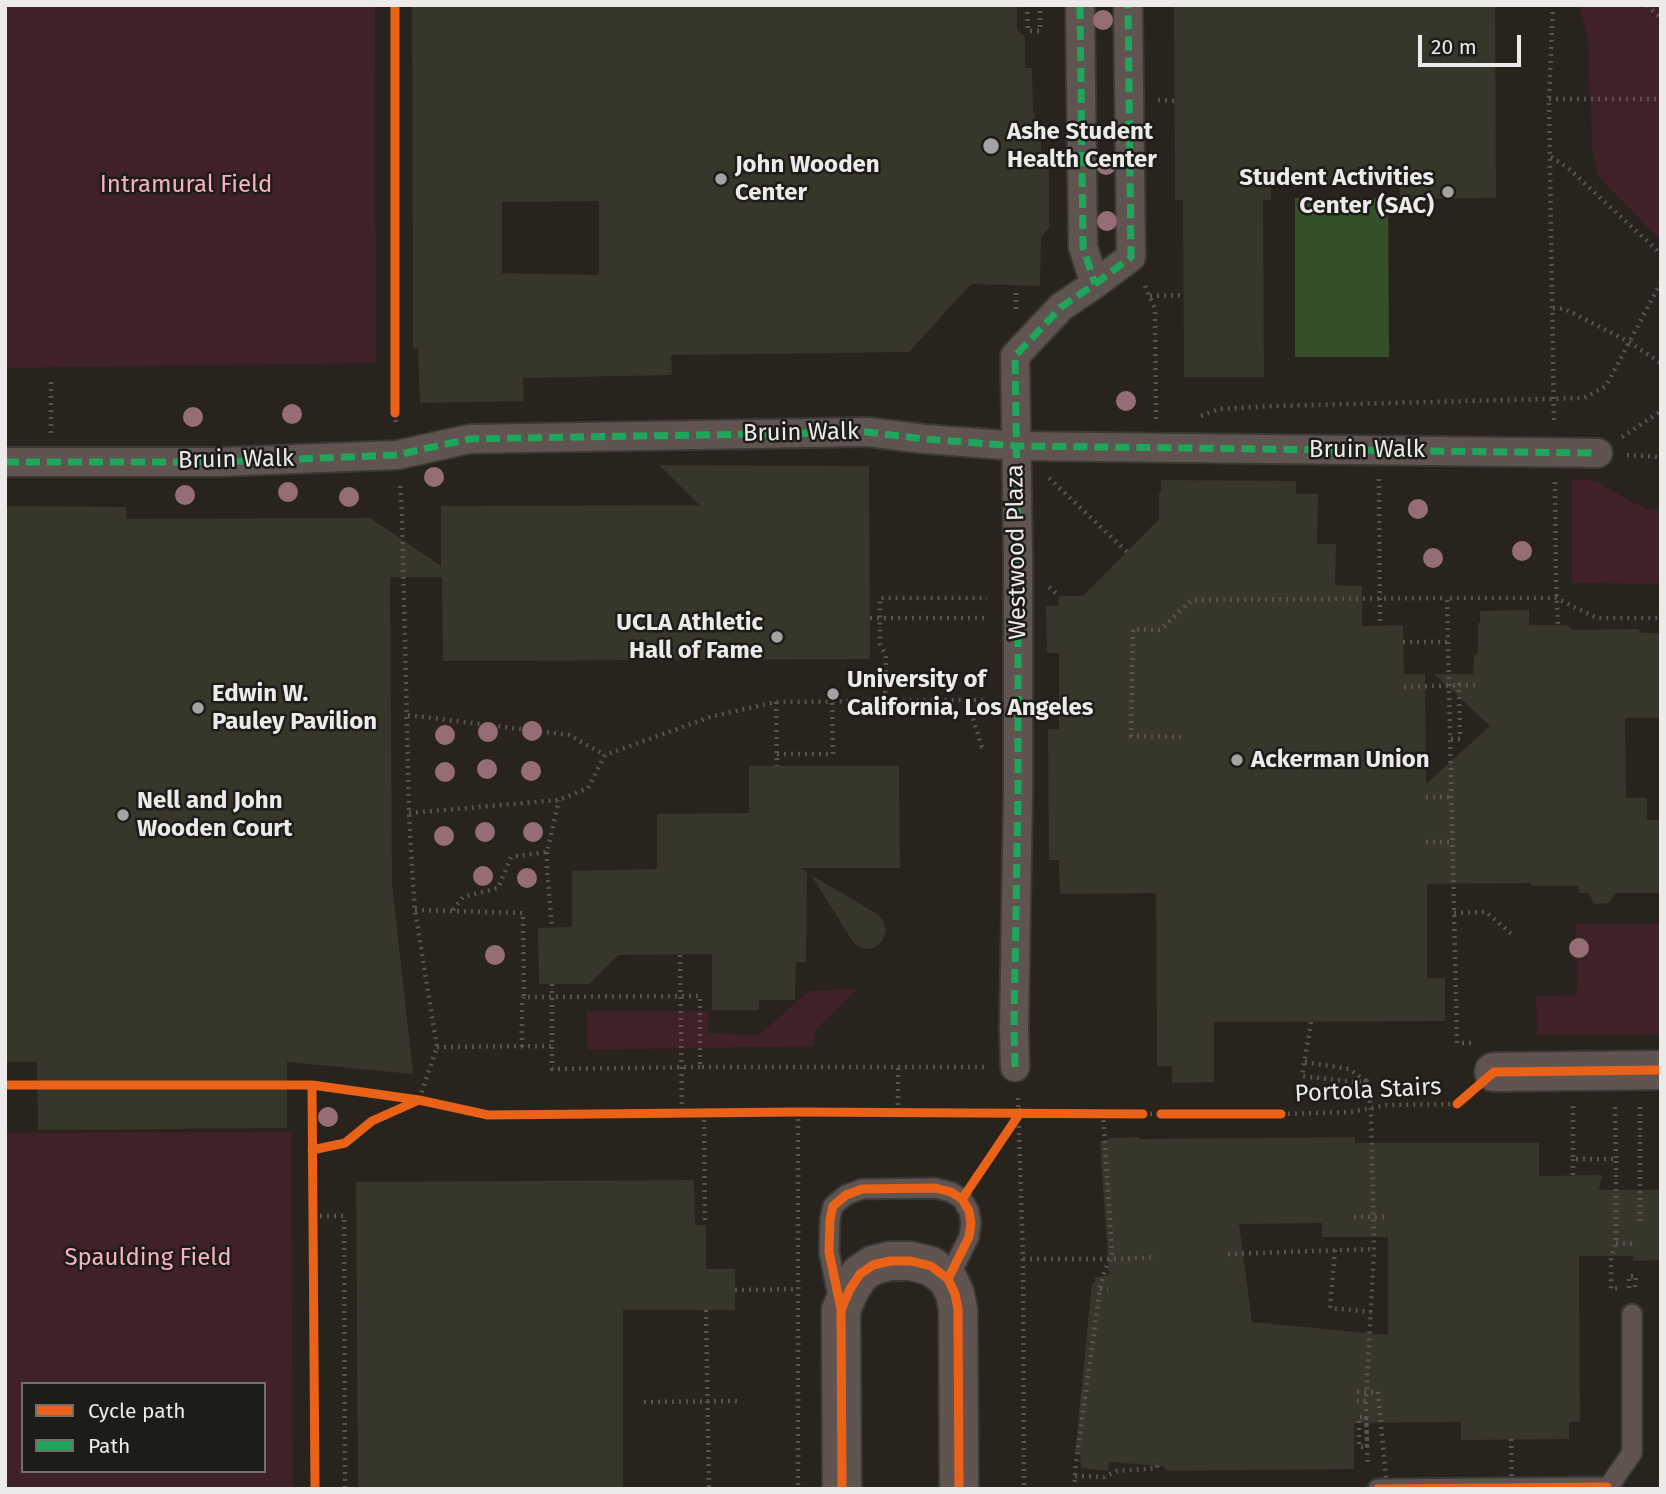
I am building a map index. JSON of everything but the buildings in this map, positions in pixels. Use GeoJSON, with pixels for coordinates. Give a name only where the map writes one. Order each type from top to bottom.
{"type":"FeatureCollection","features":[{"type":"Feature","properties":{"kind":"street"},"geometry":{"type":"LineString","coordinates":[[1080,5],[1083,247],[1096,284]]}},
{"type":"Feature","properties":{"kind":"street"},"geometry":{"type":"LineString","coordinates":[[1128,5],[1131,257]]}},
{"type":"Feature","properties":{"kind":"street","name":"Westwood Plaza"},"geometry":{"type":"LineString","coordinates":[[1015,1067],[1018,608],[1015,356],[1061,307],[1131,257]]}},
{"type":"Feature","properties":{"kind":"street","name":"Bruin Walk"},"geometry":{"type":"LineString","coordinates":[[5,462],[220,462],[397,455],[469,439],[853,432],[1016,446],[1598,453]]}},
{"type":"Feature","properties":{"kind":"street"},"geometry":{"type":"LineString","coordinates":[[1494,1072],[1651,1085]]}},
{"type":"Feature","properties":{"kind":"street"},"geometry":{"type":"LineString","coordinates":[[842,1489],[841,1310],[860,1274],[873,1265],[890,1261],[911,1261],[931,1266],[948,1279],[955,1294],[958,1309],[959,1489]]}},
{"type":"Feature","properties":{"kind":"lane"},"geometry":{"type":"LineString","coordinates":[[841,1310],[829,1252],[830,1219],[833,1206],[846,1195],[863,1189],[935,1188],[951,1192],[962,1199],[969,1211],[970,1237],[948,1279]]}},
{"type":"Feature","properties":{"kind":"lane"},"geometry":{"type":"LineString","coordinates":[[1373,1483],[1607,1488],[1632,1453],[1632,1314]]}},
{"type":"Feature","properties":{"kind":"path"},"geometry":{"type":"LineString","coordinates":[[1027,5],[1028,31],[1040,31],[1040,5]]}},
{"type":"Feature","properties":{"kind":"path"},"geometry":{"type":"LineString","coordinates":[[1553,5],[1549,99],[1554,400]]}},
{"type":"Feature","properties":{"kind":"path"},"geometry":{"type":"LineString","coordinates":[[1647,5],[1661,19]]}},
{"type":"Feature","properties":{"kind":"path"},"geometry":{"type":"LineString","coordinates":[[1549,99],[1661,99]]}},
{"type":"Feature","properties":{"kind":"path"},"geometry":{"type":"LineString","coordinates":[[1550,156],[1568,168],[1661,254]]}},
{"type":"Feature","properties":{"kind":"path"},"geometry":{"type":"LineString","coordinates":[[1131,257],[1155,309],[1157,447]]}},
{"type":"Feature","properties":{"kind":"path"},"geometry":{"type":"LineString","coordinates":[[1273,406],[1584,398],[1606,386],[1661,282]]}},
{"type":"Feature","properties":{"kind":"path"},"geometry":{"type":"LineString","coordinates":[[1150,296],[1184,295]]}},
{"type":"Feature","properties":{"kind":"path"},"geometry":{"type":"LineString","coordinates":[[1553,308],[1565,309],[1629,342],[1661,363]]}},
{"type":"Feature","properties":{"kind":"path"},"geometry":{"type":"LineString","coordinates":[[51,382],[52,462]]}},
{"type":"Feature","properties":{"kind":"path"},"geometry":{"type":"LineString","coordinates":[[395,399],[395,413]]}},
{"type":"Feature","properties":{"kind":"path"},"geometry":{"type":"LineString","coordinates":[[1598,453],[1661,411]]}},
{"type":"Feature","properties":{"kind":"path"},"geometry":{"type":"LineString","coordinates":[[1016,446],[1127,552]]}},
{"type":"Feature","properties":{"kind":"path"},"geometry":{"type":"LineString","coordinates":[[1379,506],[1380,625]]}},
{"type":"Feature","properties":{"kind":"path"},"geometry":{"type":"LineString","coordinates":[[402,513],[409,814],[415,910],[437,1047],[419,1100]]}},
{"type":"Feature","properties":{"kind":"path"},"geometry":{"type":"LineString","coordinates":[[1555,544],[1558,625]]}},
{"type":"Feature","properties":{"kind":"path"},"geometry":{"type":"LineString","coordinates":[[885,700],[886,656],[880,644],[880,598],[1018,608]]}},
{"type":"Feature","properties":{"kind":"path"},"geometry":{"type":"LineString","coordinates":[[1447,598],[1457,1043]]}},
{"type":"Feature","properties":{"kind":"path"},"geometry":{"type":"LineString","coordinates":[[1181,737],[1131,736],[1133,629],[1160,630],[1192,600],[1556,598],[1597,618],[1661,618]]}},
{"type":"Feature","properties":{"kind":"path"},"geometry":{"type":"LineString","coordinates":[[870,618],[1018,608]]}},
{"type":"Feature","properties":{"kind":"path"},"geometry":{"type":"LineString","coordinates":[[1403,642],[1448,642]]}},
{"type":"Feature","properties":{"kind":"path"},"geometry":{"type":"LineString","coordinates":[[1451,739],[1460,739],[1459,685]]}},
{"type":"Feature","properties":{"kind":"path"},"geometry":{"type":"LineString","coordinates":[[1404,687],[1479,685]]}},
{"type":"Feature","properties":{"kind":"path"},"geometry":{"type":"LineString","coordinates":[[777,754],[833,754],[832,700]]}},
{"type":"Feature","properties":{"kind":"path"},"geometry":{"type":"LineString","coordinates":[[967,700],[982,747],[1018,753]]}},
{"type":"Feature","properties":{"kind":"path"},"geometry":{"type":"LineString","coordinates":[[409,814],[559,800],[588,788],[605,755],[713,716],[776,702],[985,700]]}},
{"type":"Feature","properties":{"kind":"path"},"geometry":{"type":"LineString","coordinates":[[776,702],[777,766]]}},
{"type":"Feature","properties":{"kind":"path"},"geometry":{"type":"LineString","coordinates":[[408,715],[569,735],[605,755]]}},
{"type":"Feature","properties":{"kind":"path"},"geometry":{"type":"LineString","coordinates":[[1426,797],[1451,797]]}},
{"type":"Feature","properties":{"kind":"path"},"geometry":{"type":"LineString","coordinates":[[552,928],[547,852],[559,800]]}},
{"type":"Feature","properties":{"kind":"path"},"geometry":{"type":"LineString","coordinates":[[1426,842],[1452,842]]}},
{"type":"Feature","properties":{"kind":"path"},"geometry":{"type":"LineString","coordinates":[[453,910],[463,897],[498,888],[511,857],[547,852]]}},
{"type":"Feature","properties":{"kind":"path"},"geometry":{"type":"LineString","coordinates":[[415,910],[523,913],[522,1047]]}},
{"type":"Feature","properties":{"kind":"path"},"geometry":{"type":"LineString","coordinates":[[1454,913],[1486,912],[1514,936]]}},
{"type":"Feature","properties":{"kind":"path"},"geometry":{"type":"LineString","coordinates":[[680,955],[682,1113]]}},
{"type":"Feature","properties":{"kind":"path"},"geometry":{"type":"LineString","coordinates":[[552,984],[552,1069],[1015,1067],[1020,1113],[1024,1489]]}},
{"type":"Feature","properties":{"kind":"path"},"geometry":{"type":"LineString","coordinates":[[524,997],[700,996],[700,1067]]}},
{"type":"Feature","properties":{"kind":"path"},"geometry":{"type":"LineString","coordinates":[[1311,1022],[1302,1076],[1367,1081]]}},
{"type":"Feature","properties":{"kind":"path"},"geometry":{"type":"LineString","coordinates":[[437,1047],[552,1046]]}},
{"type":"Feature","properties":{"kind":"path"},"geometry":{"type":"LineString","coordinates":[[1305,1062],[1349,1069],[1367,1081]]}},
{"type":"Feature","properties":{"kind":"path"},"geometry":{"type":"LineString","coordinates":[[898,1067],[899,1125]]}},
{"type":"Feature","properties":{"kind":"path"},"geometry":{"type":"LineString","coordinates":[[1367,1081],[1374,1249],[1366,1401],[1366,1413],[1366,1424],[1367,1447],[1359,1447],[1359,1417],[1366,1417],[1373,1483]]}},
{"type":"Feature","properties":{"kind":"path"},"geometry":{"type":"LineString","coordinates":[[1640,1225],[1651,1085]]}},
{"type":"Feature","properties":{"kind":"path"},"geometry":{"type":"LineString","coordinates":[[407,1101],[433,1103]]}},
{"type":"Feature","properties":{"kind":"path"},"geometry":{"type":"LineString","coordinates":[[1573,1102],[1573,1176]]}},
{"type":"Feature","properties":{"kind":"path"},"geometry":{"type":"LineString","coordinates":[[784,1112],[810,1112]]}},
{"type":"Feature","properties":{"kind":"path"},"geometry":{"type":"LineString","coordinates":[[798,1112],[798,1489]]}},
{"type":"Feature","properties":{"kind":"path"},"geometry":{"type":"LineString","coordinates":[[886,1112],[912,1112]]}},
{"type":"Feature","properties":{"kind":"path"},"geometry":{"type":"LineString","coordinates":[[704,1113],[705,1225]]}},
{"type":"Feature","properties":{"kind":"path"},"geometry":{"type":"LineString","coordinates":[[668,1114],[717,1113]]}},
{"type":"Feature","properties":{"kind":"path"},"geometry":{"type":"LineString","coordinates":[[1006,1113],[1034,1113]]}},
{"type":"Feature","properties":{"kind":"path"},"geometry":{"type":"LineString","coordinates":[[1006,1134],[1020,1113]]}},
{"type":"Feature","properties":{"kind":"path"},"geometry":{"type":"LineString","coordinates":[[1090,1114],[1117,1114]]}},
{"type":"Feature","properties":{"kind":"path"},"geometry":{"type":"LineString","coordinates":[[1074,1489],[1102,1276],[1112,1253],[1104,1114]]}},
{"type":"Feature","properties":{"kind":"path"},"geometry":{"type":"LineString","coordinates":[[1130,1114],[1174,1114]]}},
{"type":"Feature","properties":{"kind":"path"},"geometry":{"type":"LineString","coordinates":[[1268,1114],[1282,1114]]}},
{"type":"Feature","properties":{"kind":"path"},"geometry":{"type":"LineString","coordinates":[[1615,1117],[1616,1243],[1611,1257],[1611,1289],[1629,1288],[1629,1276],[1636,1276],[1632,1314]]}},
{"type":"Feature","properties":{"kind":"path"},"geometry":{"type":"LineString","coordinates":[[1573,1159],[1616,1159]]}},
{"type":"Feature","properties":{"kind":"path"},"geometry":{"type":"LineString","coordinates":[[313,1203],[313,1229]]}},
{"type":"Feature","properties":{"kind":"path"},"geometry":{"type":"LineString","coordinates":[[313,1216],[344,1216],[345,1486]]}},
{"type":"Feature","properties":{"kind":"path"},"geometry":{"type":"LineString","coordinates":[[1354,1217],[1388,1217]]}},
{"type":"Feature","properties":{"kind":"path"},"geometry":{"type":"LineString","coordinates":[[1616,1243],[1633,1244]]}},
{"type":"Feature","properties":{"kind":"path"},"geometry":{"type":"LineString","coordinates":[[1228,1254],[1374,1249]]}},
{"type":"Feature","properties":{"kind":"path"},"geometry":{"type":"LineString","coordinates":[[1335,1250],[1330,1308],[1371,1312]]}},
{"type":"Feature","properties":{"kind":"path"},"geometry":{"type":"LineString","coordinates":[[1023,1259],[1156,1257]]}},
{"type":"Feature","properties":{"kind":"path"},"geometry":{"type":"LineString","coordinates":[[735,1290],[797,1289]]}},
{"type":"Feature","properties":{"kind":"path"},"geometry":{"type":"LineString","coordinates":[[1100,1289],[1108,1289]]}},
{"type":"Feature","properties":{"kind":"path"},"geometry":{"type":"LineString","coordinates":[[706,1310],[709,1489]]}},
{"type":"Feature","properties":{"kind":"path"},"geometry":{"type":"LineString","coordinates":[[1357,1392],[1378,1392],[1387,1489]]}},
{"type":"Feature","properties":{"kind":"path"},"geometry":{"type":"LineString","coordinates":[[644,1402],[740,1401]]}},
{"type":"Feature","properties":{"kind":"path"},"geometry":{"type":"LineString","coordinates":[[1355,1401],[1366,1401]]}},
{"type":"Feature","properties":{"kind":"path"},"geometry":{"type":"LineString","coordinates":[[1511,1439],[1512,1489]]}},
{"type":"Feature","properties":{"kind":"path"},"geometry":{"type":"LineString","coordinates":[[1075,1476],[1104,1477],[1117,1471],[1157,1468],[1157,1460]]}},
{"type":"Feature","properties":{"kind":"shaded area","name":"University of California, Los Angeles"},"geometry":{"type":"Polygon","coordinates":[[[5,5],[1661,5],[1661,1489],[5,1489],[5,5]]]}},
{"type":"Feature","properties":{"kind":"shaded area"},"geometry":{"type":"Polygon","coordinates":[[[1295,198],[1388,198],[1389,357],[1295,357],[1295,198]]]}},
{"type":"Feature","properties":{"kind":"green space","name":"Intramural Field"},"geometry":{"type":"Polygon","coordinates":[[[5,5],[375,5],[376,363],[5,368],[5,5]]]}},
{"type":"Feature","properties":{"kind":"green space"},"geometry":{"type":"Polygon","coordinates":[[[1580,5],[1661,5],[1661,241],[1599,177],[1592,150],[1589,48],[1580,5]]]}},
{"type":"Feature","properties":{"kind":"green space"},"geometry":{"type":"Polygon","coordinates":[[[1572,480],[1598,482],[1650,510],[1661,510],[1661,584],[1572,583],[1572,480]]]}},
{"type":"Feature","properties":{"kind":"green space"},"geometry":{"type":"Polygon","coordinates":[[[1576,924],[1661,924],[1661,1034],[1537,1035],[1536,996],[1577,995],[1576,924]]]}},
{"type":"Feature","properties":{"kind":"green space"},"geometry":{"type":"Polygon","coordinates":[[[857,989],[815,1030],[814,1046],[587,1050],[587,1011],[709,1011],[708,1033],[759,1035],[809,991],[857,989]]]}},
{"type":"Feature","properties":{"kind":"green space","name":"Spaulding Field"},"geometry":{"type":"Polygon","coordinates":[[[291,1132],[293,1489],[5,1489],[5,1133],[291,1132]]]}},
{"type":"Feature","properties":{"kind":"marked path"},"geometry":{"type":"LineString","coordinates":[[1080,5],[1083,247],[1095,284]]}},
{"type":"Feature","properties":{"kind":"marked path"},"geometry":{"type":"LineString","coordinates":[[1015,1067],[1018,792],[1015,356],[1061,307],[1131,257],[1128,5]]}},
{"type":"Feature","properties":{"kind":"marked path"},"geometry":{"type":"LineString","coordinates":[[5,462],[220,462],[397,455],[469,439],[867,432],[1016,446],[1598,453]]}},
{"type":"Feature","properties":{"kind":"cycle path"},"geometry":{"type":"LineString","coordinates":[[395,5],[395,413]]}},
{"type":"Feature","properties":{"kind":"cycle path"},"geometry":{"type":"LineString","coordinates":[[1457,1104],[1494,1072],[1661,1070]]}},
{"type":"Feature","properties":{"kind":"cycle path"},"geometry":{"type":"LineString","coordinates":[[5,1085],[312,1085],[419,1100]]}},
{"type":"Feature","properties":{"kind":"cycle path"},"geometry":{"type":"LineString","coordinates":[[312,1085],[315,1489]]}},
{"type":"Feature","properties":{"kind":"cycle path"},"geometry":{"type":"LineString","coordinates":[[312,1150],[345,1143],[372,1121],[419,1100],[488,1115],[798,1112],[1143,1114]]}},
{"type":"Feature","properties":{"kind":"cycle path"},"geometry":{"type":"LineString","coordinates":[[962,1199],[1020,1113]]}},
{"type":"Feature","properties":{"kind":"cycle path"},"geometry":{"type":"LineString","coordinates":[[1161,1114],[1281,1114]]}},
{"type":"Feature","properties":{"kind":"cycle path"},"geometry":{"type":"LineString","coordinates":[[841,1309],[829,1252],[830,1219],[833,1206],[846,1195],[862,1189],[935,1188],[951,1192],[962,1199],[969,1211],[969,1237],[948,1279]]}},
{"type":"Feature","properties":{"kind":"cycle path"},"geometry":{"type":"LineString","coordinates":[[842,1489],[841,1310],[860,1274],[873,1265],[890,1261],[911,1261],[931,1266],[948,1279],[955,1294],[958,1309],[959,1489]]}},
{"type":"Feature","properties":{"kind":"cycle path"},"geometry":{"type":"LineString","coordinates":[[1378,1489],[1607,1487]]}},
{"type":"Feature","properties":{"kind":"place","name":"Ashe Student Health Center"},"geometry":{"type":"Point","coordinates":[991,146]}},
{"type":"Feature","properties":{"kind":"place","name":"John Wooden Center"},"geometry":{"type":"Point","coordinates":[721,179]}},
{"type":"Feature","properties":{"kind":"place","name":"Student Activities Center (SAC)"},"geometry":{"type":"Point","coordinates":[1448,192]}},
{"type":"Feature","properties":{"kind":"place","name":"UCLA Athletic Hall of Fame"},"geometry":{"type":"Point","coordinates":[777,637]}},
{"type":"Feature","properties":{"kind":"place","name":"University of California, Los Angeles"},"geometry":{"type":"Point","coordinates":[833,694]}},
{"type":"Feature","properties":{"kind":"place","name":"Edwin W. Pauley Pavilion"},"geometry":{"type":"Point","coordinates":[198,708]}},
{"type":"Feature","properties":{"kind":"place","name":"Ackerman Union"},"geometry":{"type":"Point","coordinates":[1237,760]}},
{"type":"Feature","properties":{"kind":"place","name":"Nell and John Wooden Court"},"geometry":{"type":"Point","coordinates":[123,815]}}]}
